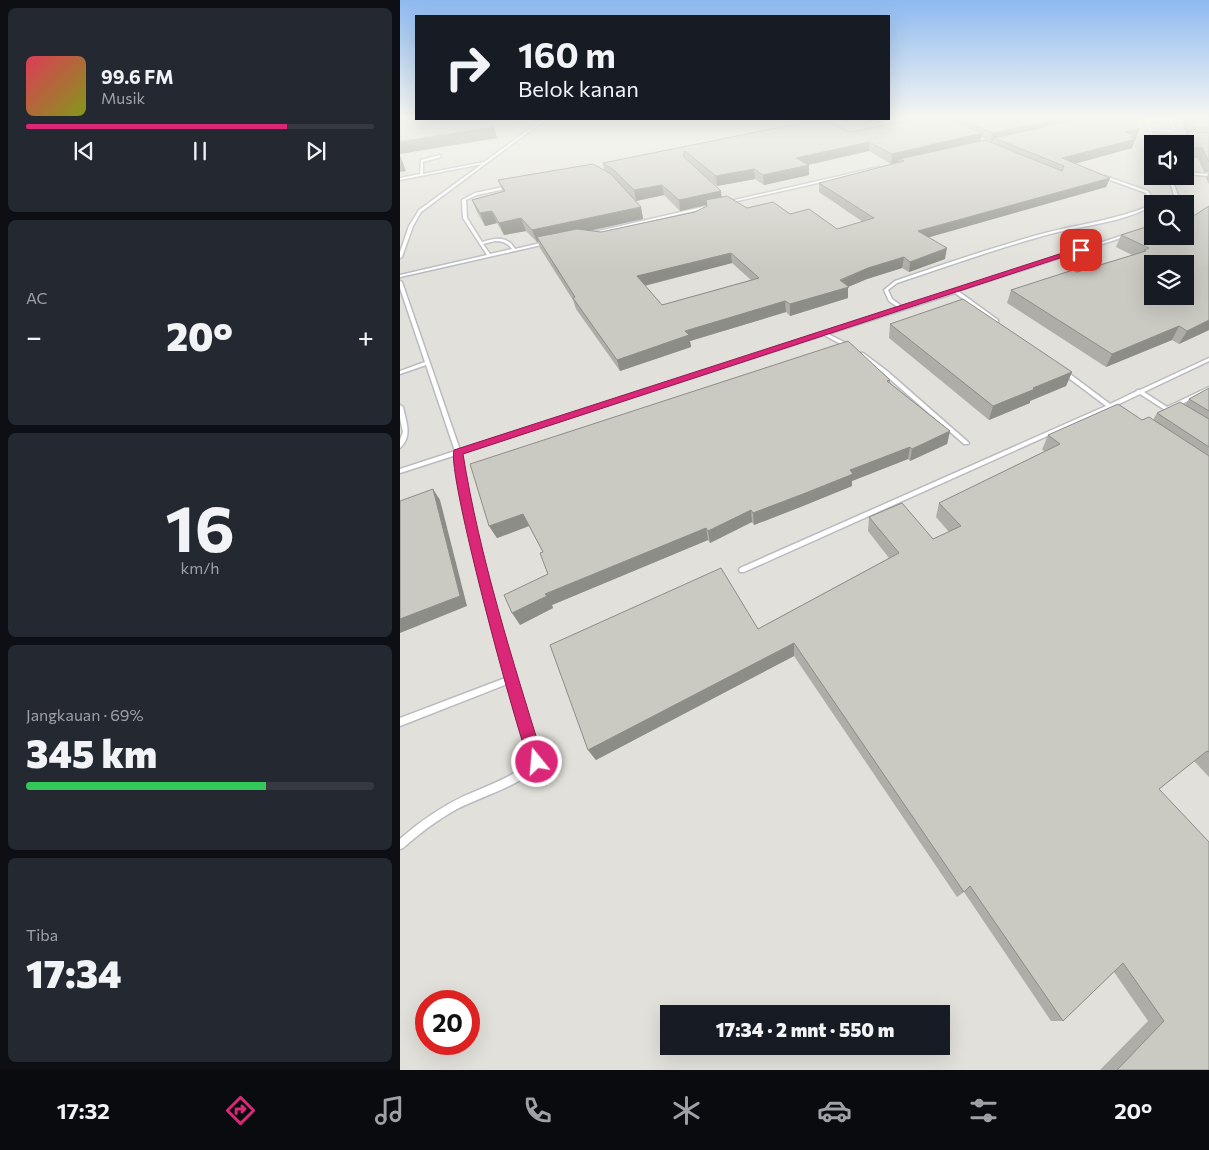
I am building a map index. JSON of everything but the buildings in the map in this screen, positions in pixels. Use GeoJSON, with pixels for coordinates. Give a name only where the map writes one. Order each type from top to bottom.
{"type":"FeatureCollection","features":[{"type":"Feature","properties":{"kind":"lane"},"geometry":{"type":"LineString","coordinates":[[421,175],[422,168]]}},
{"type":"Feature","properties":{"kind":"lane"},"geometry":{"type":"LineString","coordinates":[[400,179],[458,168]]}},
{"type":"Feature","properties":{"kind":"lane"},"geometry":{"type":"LineString","coordinates":[[400,257],[411,226],[420,211],[477,168]]}},
{"type":"Feature","properties":{"kind":"lane"},"geometry":{"type":"LineString","coordinates":[[589,233],[703,208],[728,200],[880,168]]}},
{"type":"Feature","properties":{"kind":"lane"},"geometry":{"type":"LineString","coordinates":[[1194,174],[1209,175]]}},
{"type":"Feature","properties":{"kind":"lane"},"geometry":{"type":"LineString","coordinates":[[902,308],[890,300],[886,290],[896,282],[983,252],[1049,233],[1123,218],[1151,206],[1151,200],[1147,192],[1106,177]]}},
{"type":"Feature","properties":{"kind":"lane"},"geometry":{"type":"LineString","coordinates":[[489,256],[464,218],[464,200],[476,194],[517,186]]}},
{"type":"Feature","properties":{"kind":"lane"},"geometry":{"type":"LineString","coordinates":[[703,208],[706,214]]}},
{"type":"Feature","properties":{"kind":"lane"},"geometry":{"type":"LineString","coordinates":[[400,471],[1134,233]]}},
{"type":"Feature","properties":{"kind":"lane"},"geometry":{"type":"LineString","coordinates":[[481,243],[503,239],[514,250]]}},
{"type":"Feature","properties":{"kind":"lane"},"geometry":{"type":"LineString","coordinates":[[400,276],[551,242]]}},
{"type":"Feature","properties":{"kind":"lane"},"geometry":{"type":"LineString","coordinates":[[400,282],[458,453],[466,509],[512,679],[537,762],[522,776],[510,783],[477,795],[423,824],[400,845]]}},
{"type":"Feature","properties":{"kind":"lane"},"geometry":{"type":"LineString","coordinates":[[955,291],[1002,325]]}},
{"type":"Feature","properties":{"kind":"lane"},"geometry":{"type":"LineString","coordinates":[[825,334],[845,343],[885,372],[966,443]]}},
{"type":"Feature","properties":{"kind":"lane"},"geometry":{"type":"LineString","coordinates":[[742,570],[1110,406],[1209,359]]}},
{"type":"Feature","properties":{"kind":"lane"},"geometry":{"type":"LineString","coordinates":[[400,374],[427,363]]}},
{"type":"Feature","properties":{"kind":"lane"},"geometry":{"type":"LineString","coordinates":[[1056,365],[1119,411]]}},
{"type":"Feature","properties":{"kind":"lane"},"geometry":{"type":"LineString","coordinates":[[1167,409],[1209,389]]}},
{"type":"Feature","properties":{"kind":"lane"},"geometry":{"type":"LineString","coordinates":[[1139,391],[1176,415]]}},
{"type":"Feature","properties":{"kind":"lane"},"geometry":{"type":"LineString","coordinates":[[400,407],[406,432],[400,446]]}},
{"type":"Feature","properties":{"kind":"lane"},"geometry":{"type":"LineString","coordinates":[[400,722],[512,679]]}},
{"type":"Feature","properties":{"kind":"shaded area"},"geometry":{"type":"Polygon","coordinates":[[[400,168],[1144,168],[1144,185],[1194,185],[1194,168],[1209,168],[1209,1070],[400,1070],[400,168]]]}},
{"type":"Feature","properties":{"kind":"route"},"geometry":{"type":"LineString","coordinates":[[537,762],[512,679],[466,509],[458,453],[1081,250]]}}]}
